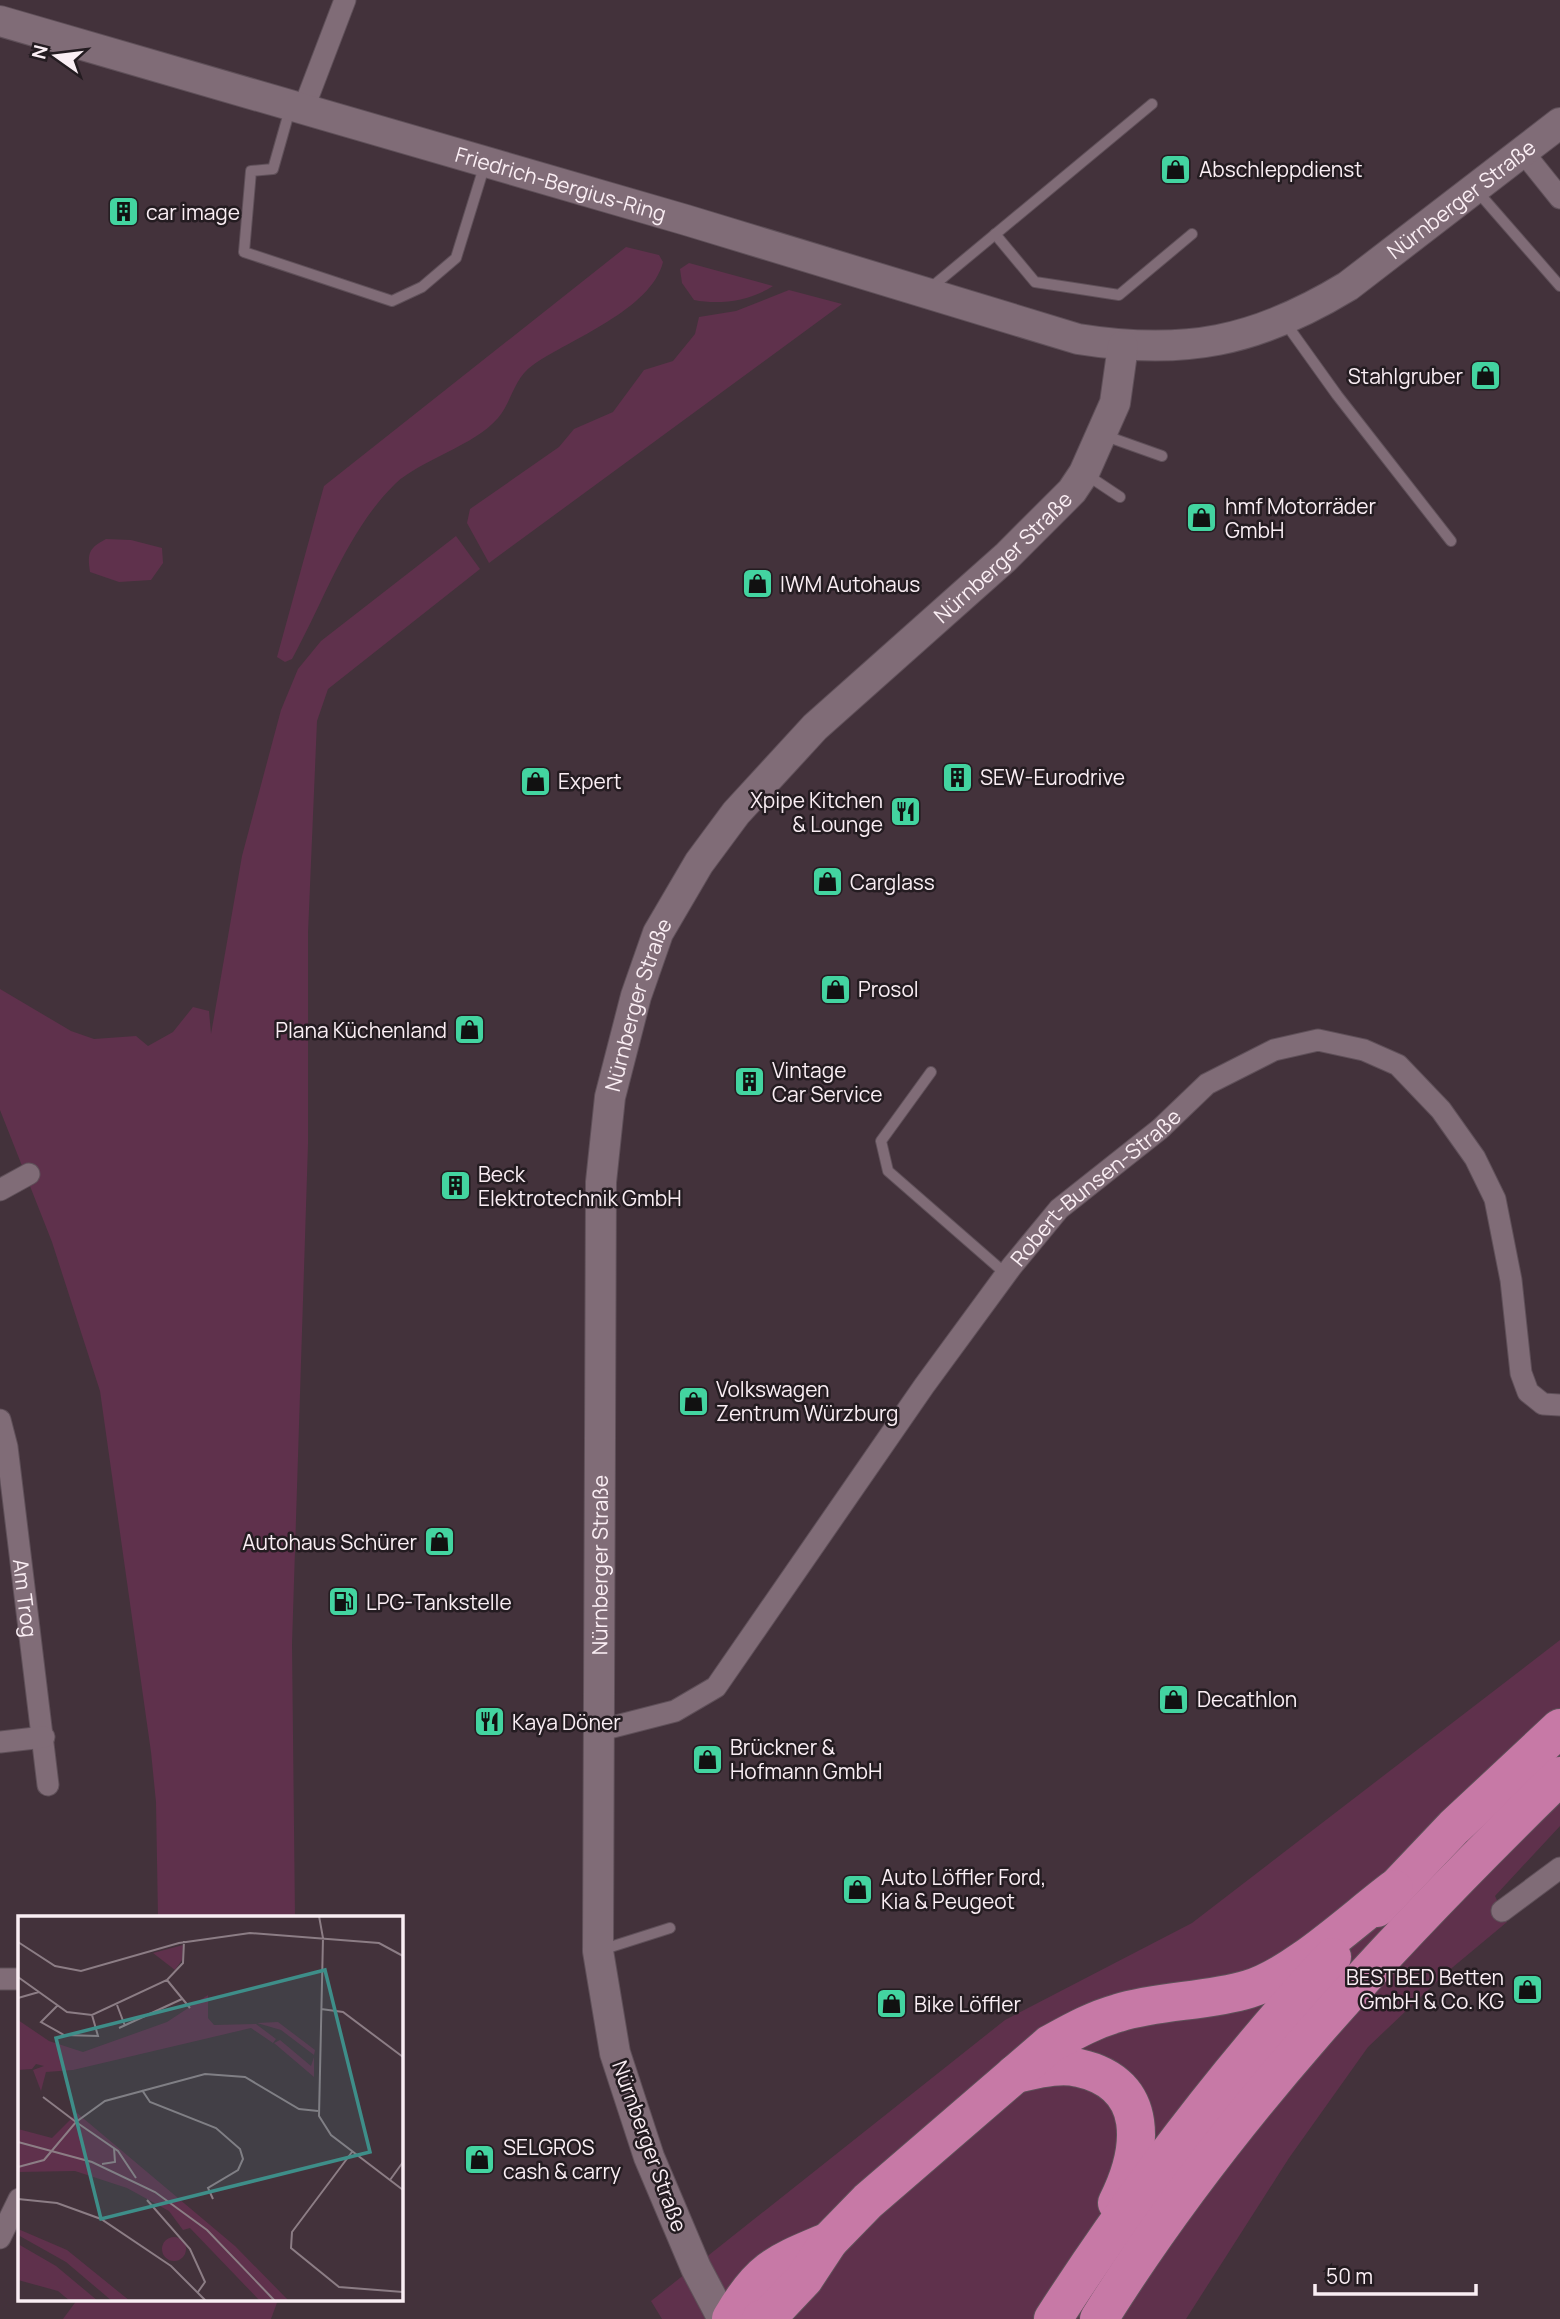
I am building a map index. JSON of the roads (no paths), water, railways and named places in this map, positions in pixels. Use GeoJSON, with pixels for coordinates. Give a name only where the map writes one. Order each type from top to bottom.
{"type":"FeatureCollection","features":[{"type":"Feature","properties":{"kind":"highway"},"geometry":{"type":"LineString","coordinates":[[1053,2319],[1079,2279],[1237,2066],[1394,1889],[1560,1728]]}},
{"type":"Feature","properties":{"kind":"highway"},"geometry":{"type":"LineString","coordinates":[[1099,2319],[1169,2215],[1266,2090],[1354,1984],[1426,1908],[1560,1776]]}},
{"type":"Feature","properties":{"kind":"highway"},"geometry":{"type":"LineString","coordinates":[[761,2319],[768,2318],[804,2279],[829,2241],[868,2201],[1050,2044],[1083,2025],[1120,2012],[1204,2000],[1240,1991],[1282,1974],[1394,1889]]}},
{"type":"Feature","properties":{"kind":"highway"},"geometry":{"type":"LineString","coordinates":[[1013,2074],[1055,2067],[1078,2067],[1104,2077],[1124,2094],[1136,2121],[1137,2143],[1132,2173],[1079,2279]]}},
{"type":"Feature","properties":{"kind":"highway"},"geometry":{"type":"LineString","coordinates":[[732,2319],[749,2287],[775,2264],[829,2241]]}},
{"type":"Feature","properties":{"kind":"street"},"geometry":{"type":"LineString","coordinates":[[296,109],[345,0]]}},
{"type":"Feature","properties":{"kind":"street","name":"Friedrich-Bergius-Ring"},"geometry":{"type":"LineString","coordinates":[[0,21],[296,109],[486,161],[1078,339],[1123,346]]}},
{"type":"Feature","properties":{"kind":"street","name":"Nürnberger Straße"},"geometry":{"type":"LineString","coordinates":[[723,2319],[696,2269],[649,2158],[615,2053],[598,1951],[601,1182],[605,1130],[617,1060],[658,933],[699,863],[736,813],[800,743],[926,626],[1006,557],[1072,491],[1103,435],[1115,403],[1123,346],[1222,341],[1284,321],[1348,286],[1560,123]]}},
{"type":"Feature","properties":{"kind":"street"},"geometry":{"type":"LineString","coordinates":[[1523,152],[1560,198]]}},
{"type":"Feature","properties":{"kind":"street","name":"Robert-Bunsen-Straße"},"geometry":{"type":"LineString","coordinates":[[597,1731],[675,1711],[716,1688],[910,1406],[1006,1274],[1059,1209],[1160,1129],[1207,1084],[1274,1050],[1318,1040],[1364,1050],[1398,1065],[1441,1110],[1475,1158],[1495,1199],[1511,1280],[1521,1373],[1528,1392],[1543,1404],[1560,1405]]}},
{"type":"Feature","properties":{"kind":"street"},"geometry":{"type":"LineString","coordinates":[[0,1190],[29,1174]]}},
{"type":"Feature","properties":{"kind":"street","name":"Am Trog"},"geometry":{"type":"LineString","coordinates":[[0,1420],[7,1447],[48,1785]]}},
{"type":"Feature","properties":{"kind":"street"},"geometry":{"type":"LineString","coordinates":[[0,1742],[44,1737]]}},
{"type":"Feature","properties":{"kind":"street"},"geometry":{"type":"LineString","coordinates":[[1502,1911],[1560,1868]]}},
{"type":"Feature","properties":{"kind":"street"},"geometry":{"type":"LineString","coordinates":[[0,1979],[18,1979]]}},
{"type":"Feature","properties":{"kind":"street"},"geometry":{"type":"LineString","coordinates":[[0,2238],[18,2201]]}},
{"type":"Feature","properties":{"kind":"lane"},"geometry":{"type":"LineString","coordinates":[[926,292],[1152,104]]}},
{"type":"Feature","properties":{"kind":"lane"},"geometry":{"type":"LineString","coordinates":[[296,109],[273,169],[251,171],[244,252],[392,301],[422,287],[456,258],[486,161]]}},
{"type":"Feature","properties":{"kind":"lane"},"geometry":{"type":"LineString","coordinates":[[1475,188],[1560,286]]}},
{"type":"Feature","properties":{"kind":"lane"},"geometry":{"type":"LineString","coordinates":[[995,234],[1035,282],[1118,295],[1192,234]]}},
{"type":"Feature","properties":{"kind":"lane"},"geometry":{"type":"LineString","coordinates":[[1284,321],[1337,395],[1451,541]]}},
{"type":"Feature","properties":{"kind":"lane"},"geometry":{"type":"LineString","coordinates":[[1103,435],[1162,456]]}},
{"type":"Feature","properties":{"kind":"lane"},"geometry":{"type":"LineString","coordinates":[[1084,473],[1120,497]]}},
{"type":"Feature","properties":{"kind":"lane"},"geometry":{"type":"LineString","coordinates":[[931,1072],[881,1141],[888,1171],[1006,1274]]}},
{"type":"Feature","properties":{"kind":"lane"},"geometry":{"type":"LineString","coordinates":[[598,1951],[670,1928]]}},
{"type":"Feature","properties":{"kind":"place","name":"Abschleppdienst"},"geometry":{"type":"Point","coordinates":[1176,169]}},
{"type":"Feature","properties":{"kind":"place","name":"car image"},"geometry":{"type":"Point","coordinates":[123,212]}},
{"type":"Feature","properties":{"kind":"place","name":"Stahlgruber"},"geometry":{"type":"Point","coordinates":[1486,376]}},
{"type":"Feature","properties":{"kind":"place","name":"hmf Motorräder GmbH"},"geometry":{"type":"Point","coordinates":[1202,518]}},
{"type":"Feature","properties":{"kind":"place","name":"IWM Autohaus"},"geometry":{"type":"Point","coordinates":[757,584]}},
{"type":"Feature","properties":{"kind":"place","name":"SEW-Eurodrive"},"geometry":{"type":"Point","coordinates":[957,777]}},
{"type":"Feature","properties":{"kind":"place","name":"Expert"},"geometry":{"type":"Point","coordinates":[535,781]}},
{"type":"Feature","properties":{"kind":"place","name":"Xpipe Kitchen & Lounge"},"geometry":{"type":"Point","coordinates":[906,812]}},
{"type":"Feature","properties":{"kind":"place","name":"Carglass"},"geometry":{"type":"Point","coordinates":[827,882]}},
{"type":"Feature","properties":{"kind":"place","name":"Prosol"},"geometry":{"type":"Point","coordinates":[835,989]}},
{"type":"Feature","properties":{"kind":"place","name":"Plana Küchenland"},"geometry":{"type":"Point","coordinates":[470,1030]}},
{"type":"Feature","properties":{"kind":"place","name":"Vintage Car Service"},"geometry":{"type":"Point","coordinates":[749,1082]}},
{"type":"Feature","properties":{"kind":"place","name":"Beck Elektrotechnik GmbH"},"geometry":{"type":"Point","coordinates":[455,1186]}},
{"type":"Feature","properties":{"kind":"place","name":"Volkswagen Zentrum Würzburg"},"geometry":{"type":"Point","coordinates":[693,1401]}},
{"type":"Feature","properties":{"kind":"place","name":"Autohaus Schürer"},"geometry":{"type":"Point","coordinates":[440,1542]}},
{"type":"Feature","properties":{"kind":"place","name":"LPG-Tankstelle"},"geometry":{"type":"Point","coordinates":[343,1602]}},
{"type":"Feature","properties":{"kind":"place","name":"Decathlon"},"geometry":{"type":"Point","coordinates":[1174,1699]}},
{"type":"Feature","properties":{"kind":"place","name":"Kaya Döner"},"geometry":{"type":"Point","coordinates":[489,1722]}},
{"type":"Feature","properties":{"kind":"place","name":"Brückner & Hofmann GmbH"},"geometry":{"type":"Point","coordinates":[707,1759]}},
{"type":"Feature","properties":{"kind":"place","name":"Auto Löffler Ford, Kia & Peugeot"},"geometry":{"type":"Point","coordinates":[858,1889]}},
{"type":"Feature","properties":{"kind":"place","name":"BESTBED Betten GmbH & Co. KG"},"geometry":{"type":"Point","coordinates":[1527,1989]}},
{"type":"Feature","properties":{"kind":"place","name":"Bike Löffler"},"geometry":{"type":"Point","coordinates":[891,2004]}},
{"type":"Feature","properties":{"kind":"place","name":"SELGROS cash & carry"},"geometry":{"type":"Point","coordinates":[480,2159]}}]}
